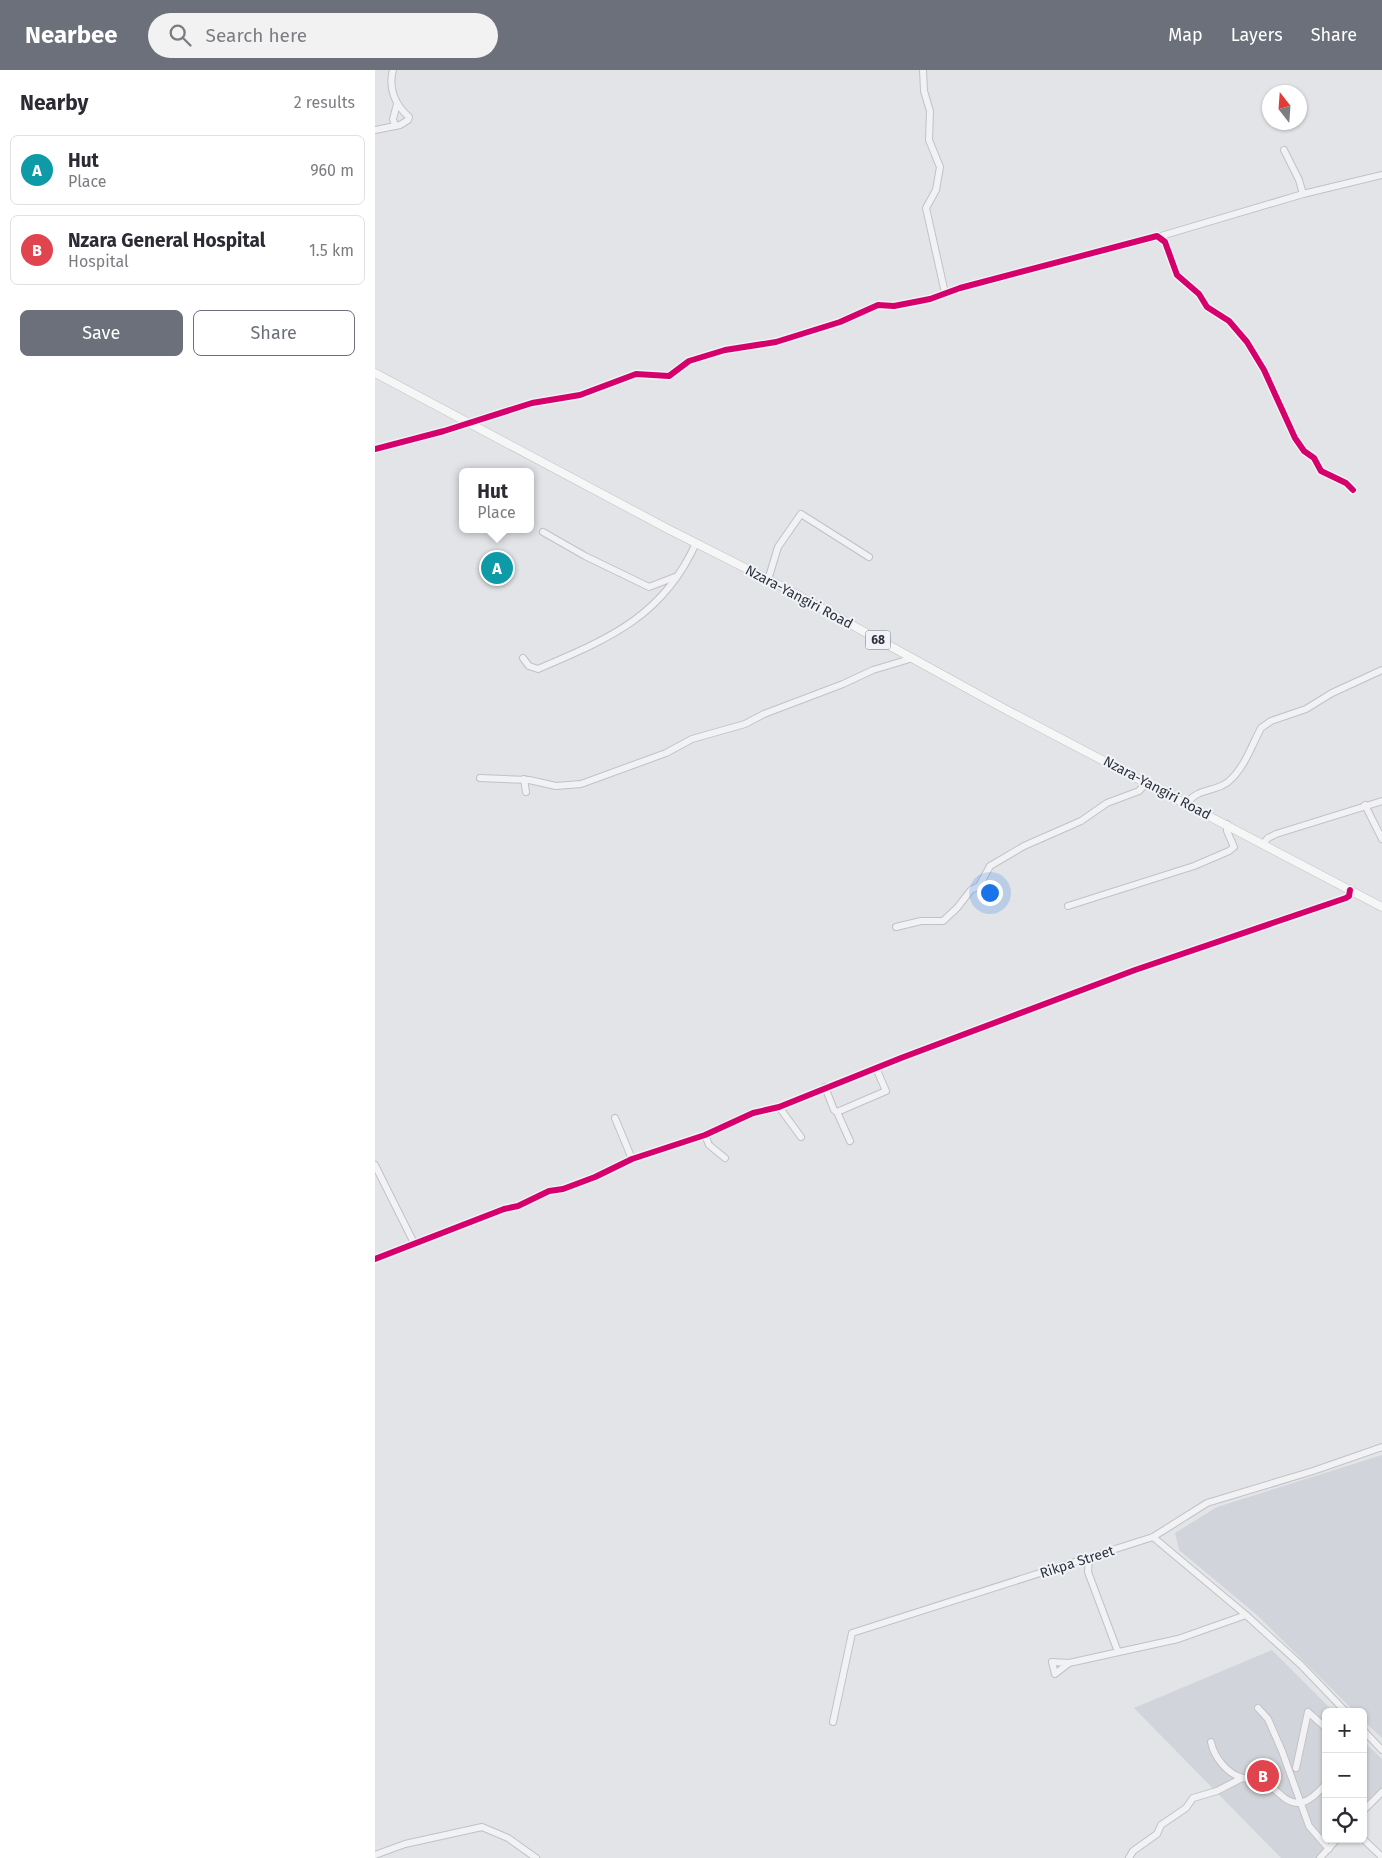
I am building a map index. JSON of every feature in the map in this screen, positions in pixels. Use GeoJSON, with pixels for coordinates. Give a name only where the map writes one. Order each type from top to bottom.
{"type":"FeatureCollection","features":[{"type":"Feature","properties":{"kind":"main road","name":"Nzara-Yangiri Road"},"geometry":{"type":"LineString","coordinates":[[375,373],[768,580],[1001,707],[1382,907]]}},
{"type":"Feature","properties":{"kind":"street"},"geometry":{"type":"LineString","coordinates":[[375,130],[395,126],[405,122],[409,117],[397,104],[390,81],[393,70]]}},
{"type":"Feature","properties":{"kind":"street"},"geometry":{"type":"LineString","coordinates":[[923,70],[924,91],[930,111],[929,140],[939,166],[935,190],[926,208],[945,293]]}},
{"type":"Feature","properties":{"kind":"street"},"geometry":{"type":"LineString","coordinates":[[395,126],[393,119],[397,104]]}},
{"type":"Feature","properties":{"kind":"street"},"geometry":{"type":"LineString","coordinates":[[1283,150],[1299,180],[1303,194]]}},
{"type":"Feature","properties":{"kind":"street"},"geometry":{"type":"LineString","coordinates":[[375,449],[443,431],[532,403],[580,395],[636,374],[669,376],[689,361],[716,353],[776,342],[840,322],[878,305],[894,306],[945,293],[1145,238],[1161,236],[1303,194],[1382,175]]}},
{"type":"Feature","properties":{"kind":"street"},"geometry":{"type":"LineString","coordinates":[[1161,236],[1177,275],[1184,284],[1199,294],[1207,307],[1229,321],[1247,342],[1264,370],[1295,438],[1304,451],[1314,458],[1321,471],[1346,483],[1353,490]]}},
{"type":"Feature","properties":{"kind":"street"},"geometry":{"type":"LineString","coordinates":[[768,580],[778,547],[801,514],[869,557]]}},
{"type":"Feature","properties":{"kind":"street"},"geometry":{"type":"LineString","coordinates":[[543,532],[585,556],[649,587],[675,577]]}},
{"type":"Feature","properties":{"kind":"street"},"geometry":{"type":"LineString","coordinates":[[523,658],[529,666],[538,669],[601,641],[643,615],[666,592],[696,543]]}},
{"type":"Feature","properties":{"kind":"street"},"geometry":{"type":"LineString","coordinates":[[481,778],[524,779],[556,786],[581,784],[666,753],[692,739],[745,724],[764,714],[873,670],[913,658]]}},
{"type":"Feature","properties":{"kind":"street"},"geometry":{"type":"LineString","coordinates":[[1187,804],[1195,795],[1225,784],[1234,777],[1261,728],[1267,723],[1306,709],[1332,692],[1382,670]]}},
{"type":"Feature","properties":{"kind":"street"},"geometry":{"type":"LineString","coordinates":[[524,779],[526,792]]}},
{"type":"Feature","properties":{"kind":"street"},"geometry":{"type":"LineString","coordinates":[[896,927],[921,921],[943,921],[957,908],[971,890],[979,886],[990,866],[1024,846],[1081,821],[1107,803],[1139,791],[1147,782]]}},
{"type":"Feature","properties":{"kind":"street"},"geometry":{"type":"LineString","coordinates":[[1263,844],[1268,838],[1276,834],[1382,801]]}},
{"type":"Feature","properties":{"kind":"street"},"geometry":{"type":"LineString","coordinates":[[1365,805],[1382,839]]}},
{"type":"Feature","properties":{"kind":"street"},"geometry":{"type":"LineString","coordinates":[[1069,906],[1194,866],[1229,851],[1233,847],[1227,830],[1227,824]]}},
{"type":"Feature","properties":{"kind":"street"},"geometry":{"type":"LineString","coordinates":[[375,1259],[504,1209],[518,1206],[549,1191],[563,1189],[595,1178],[632,1159],[705,1135],[753,1113],[779,1107],[825,1087],[1135,970],[1335,902],[1349,896],[1350,890]]}},
{"type":"Feature","properties":{"kind":"street"},"geometry":{"type":"LineString","coordinates":[[837,1112],[886,1091],[876,1068]]}},
{"type":"Feature","properties":{"kind":"street"},"geometry":{"type":"LineString","coordinates":[[825,1087],[850,1141]]}},
{"type":"Feature","properties":{"kind":"street"},"geometry":{"type":"LineString","coordinates":[[779,1107],[801,1137]]}},
{"type":"Feature","properties":{"kind":"street"},"geometry":{"type":"LineString","coordinates":[[615,1118],[632,1159]]}},
{"type":"Feature","properties":{"kind":"street"},"geometry":{"type":"LineString","coordinates":[[705,1135],[709,1145],[725,1158]]}},
{"type":"Feature","properties":{"kind":"street"},"geometry":{"type":"LineString","coordinates":[[375,1165],[414,1243]]}},
{"type":"Feature","properties":{"kind":"street","name":"Rikpa Street"},"geometry":{"type":"LineString","coordinates":[[833,1722],[852,1633],[1153,1537],[1207,1503],[1313,1471],[1382,1447]]}},
{"type":"Feature","properties":{"kind":"street"},"geometry":{"type":"LineString","coordinates":[[1153,1537],[1246,1615],[1301,1665],[1342,1708]]}},
{"type":"Feature","properties":{"kind":"street"},"geometry":{"type":"LineString","coordinates":[[1089,1558],[1087,1572],[1118,1652]]}},
{"type":"Feature","properties":{"kind":"street"},"geometry":{"type":"LineString","coordinates":[[1069,1663],[1178,1639],[1246,1615]]}},
{"type":"Feature","properties":{"kind":"street"},"geometry":{"type":"LineString","coordinates":[[1258,1708],[1268,1719],[1309,1826],[1329,1848]]}},
{"type":"Feature","properties":{"kind":"street"},"geometry":{"type":"LineString","coordinates":[[1296,1768],[1308,1712],[1322,1724]]}},
{"type":"Feature","properties":{"kind":"street"},"geometry":{"type":"LineString","coordinates":[[1367,1734],[1382,1750]]}},
{"type":"Feature","properties":{"kind":"street"},"geometry":{"type":"LineString","coordinates":[[1211,1742],[1213,1752],[1225,1767],[1243,1778],[1269,1785],[1292,1802],[1300,1803],[1313,1798],[1322,1788]]}},
{"type":"Feature","properties":{"kind":"street"},"geometry":{"type":"LineString","coordinates":[[1129,1858],[1133,1852],[1157,1834],[1161,1825],[1186,1808],[1193,1798],[1217,1791],[1243,1778]]}},
{"type":"Feature","properties":{"kind":"street"},"geometry":{"type":"LineString","coordinates":[[1367,1807],[1382,1792]]}},
{"type":"Feature","properties":{"kind":"street"},"geometry":{"type":"LineString","coordinates":[[375,1855],[405,1844],[482,1827],[508,1838],[536,1858]]}},
{"type":"Feature","properties":{"kind":"street"},"geometry":{"type":"LineString","coordinates":[[1323,1857],[1333,1843]]}},
{"type":"Feature","properties":{"kind":"street"},"geometry":{"type":"LineString","coordinates":[[1367,1843],[1381,1855]]}},
{"type":"Feature","properties":{"kind":"shaded area"},"geometry":{"type":"Polygon","coordinates":[[[1382,1455],[1382,1738],[1367,1724],[1367,1708],[1351,1708],[1257,1615],[1179,1550],[1175,1533],[1217,1507],[1382,1455]]]}},
{"type":"Feature","properties":{"kind":"shaded area"},"geometry":{"type":"Polygon","coordinates":[[[1272,1650],[1330,1708],[1322,1708],[1322,1843],[1330,1843],[1316,1858],[1281,1858],[1134,1708],[1272,1650]]]}},
{"type":"Feature","properties":{"kind":"shaded area"},"geometry":{"type":"Polygon","coordinates":[[[1367,1745],[1382,1759],[1382,1788],[1367,1804],[1367,1745]]]}},
{"type":"Feature","properties":{"kind":"cycle path"},"geometry":{"type":"LineString","coordinates":[[375,449],[444,431],[532,403],[580,395],[636,374],[669,376],[689,361],[725,350],[776,342],[840,322],[878,305],[894,306],[930,299],[960,288],[1157,236],[1165,242],[1177,275],[1199,294],[1207,307],[1229,321],[1247,342],[1264,370],[1295,438],[1304,451],[1314,458],[1321,471],[1346,483],[1353,490]]}},
{"type":"Feature","properties":{"kind":"cycle path"},"geometry":{"type":"LineString","coordinates":[[375,1259],[504,1209],[518,1206],[549,1191],[563,1189],[595,1177],[632,1159],[705,1135],[753,1113],[779,1107],[901,1058],[1135,970],[1346,898],[1349,896],[1350,890]]}},
{"type":"Feature","properties":{"kind":"place","name":"Hut"},"geometry":{"type":"Point","coordinates":[497,568]}},
{"type":"Feature","properties":{"kind":"place","name":"Nzara General Hospital"},"geometry":{"type":"Point","coordinates":[1263,1776]}}]}
